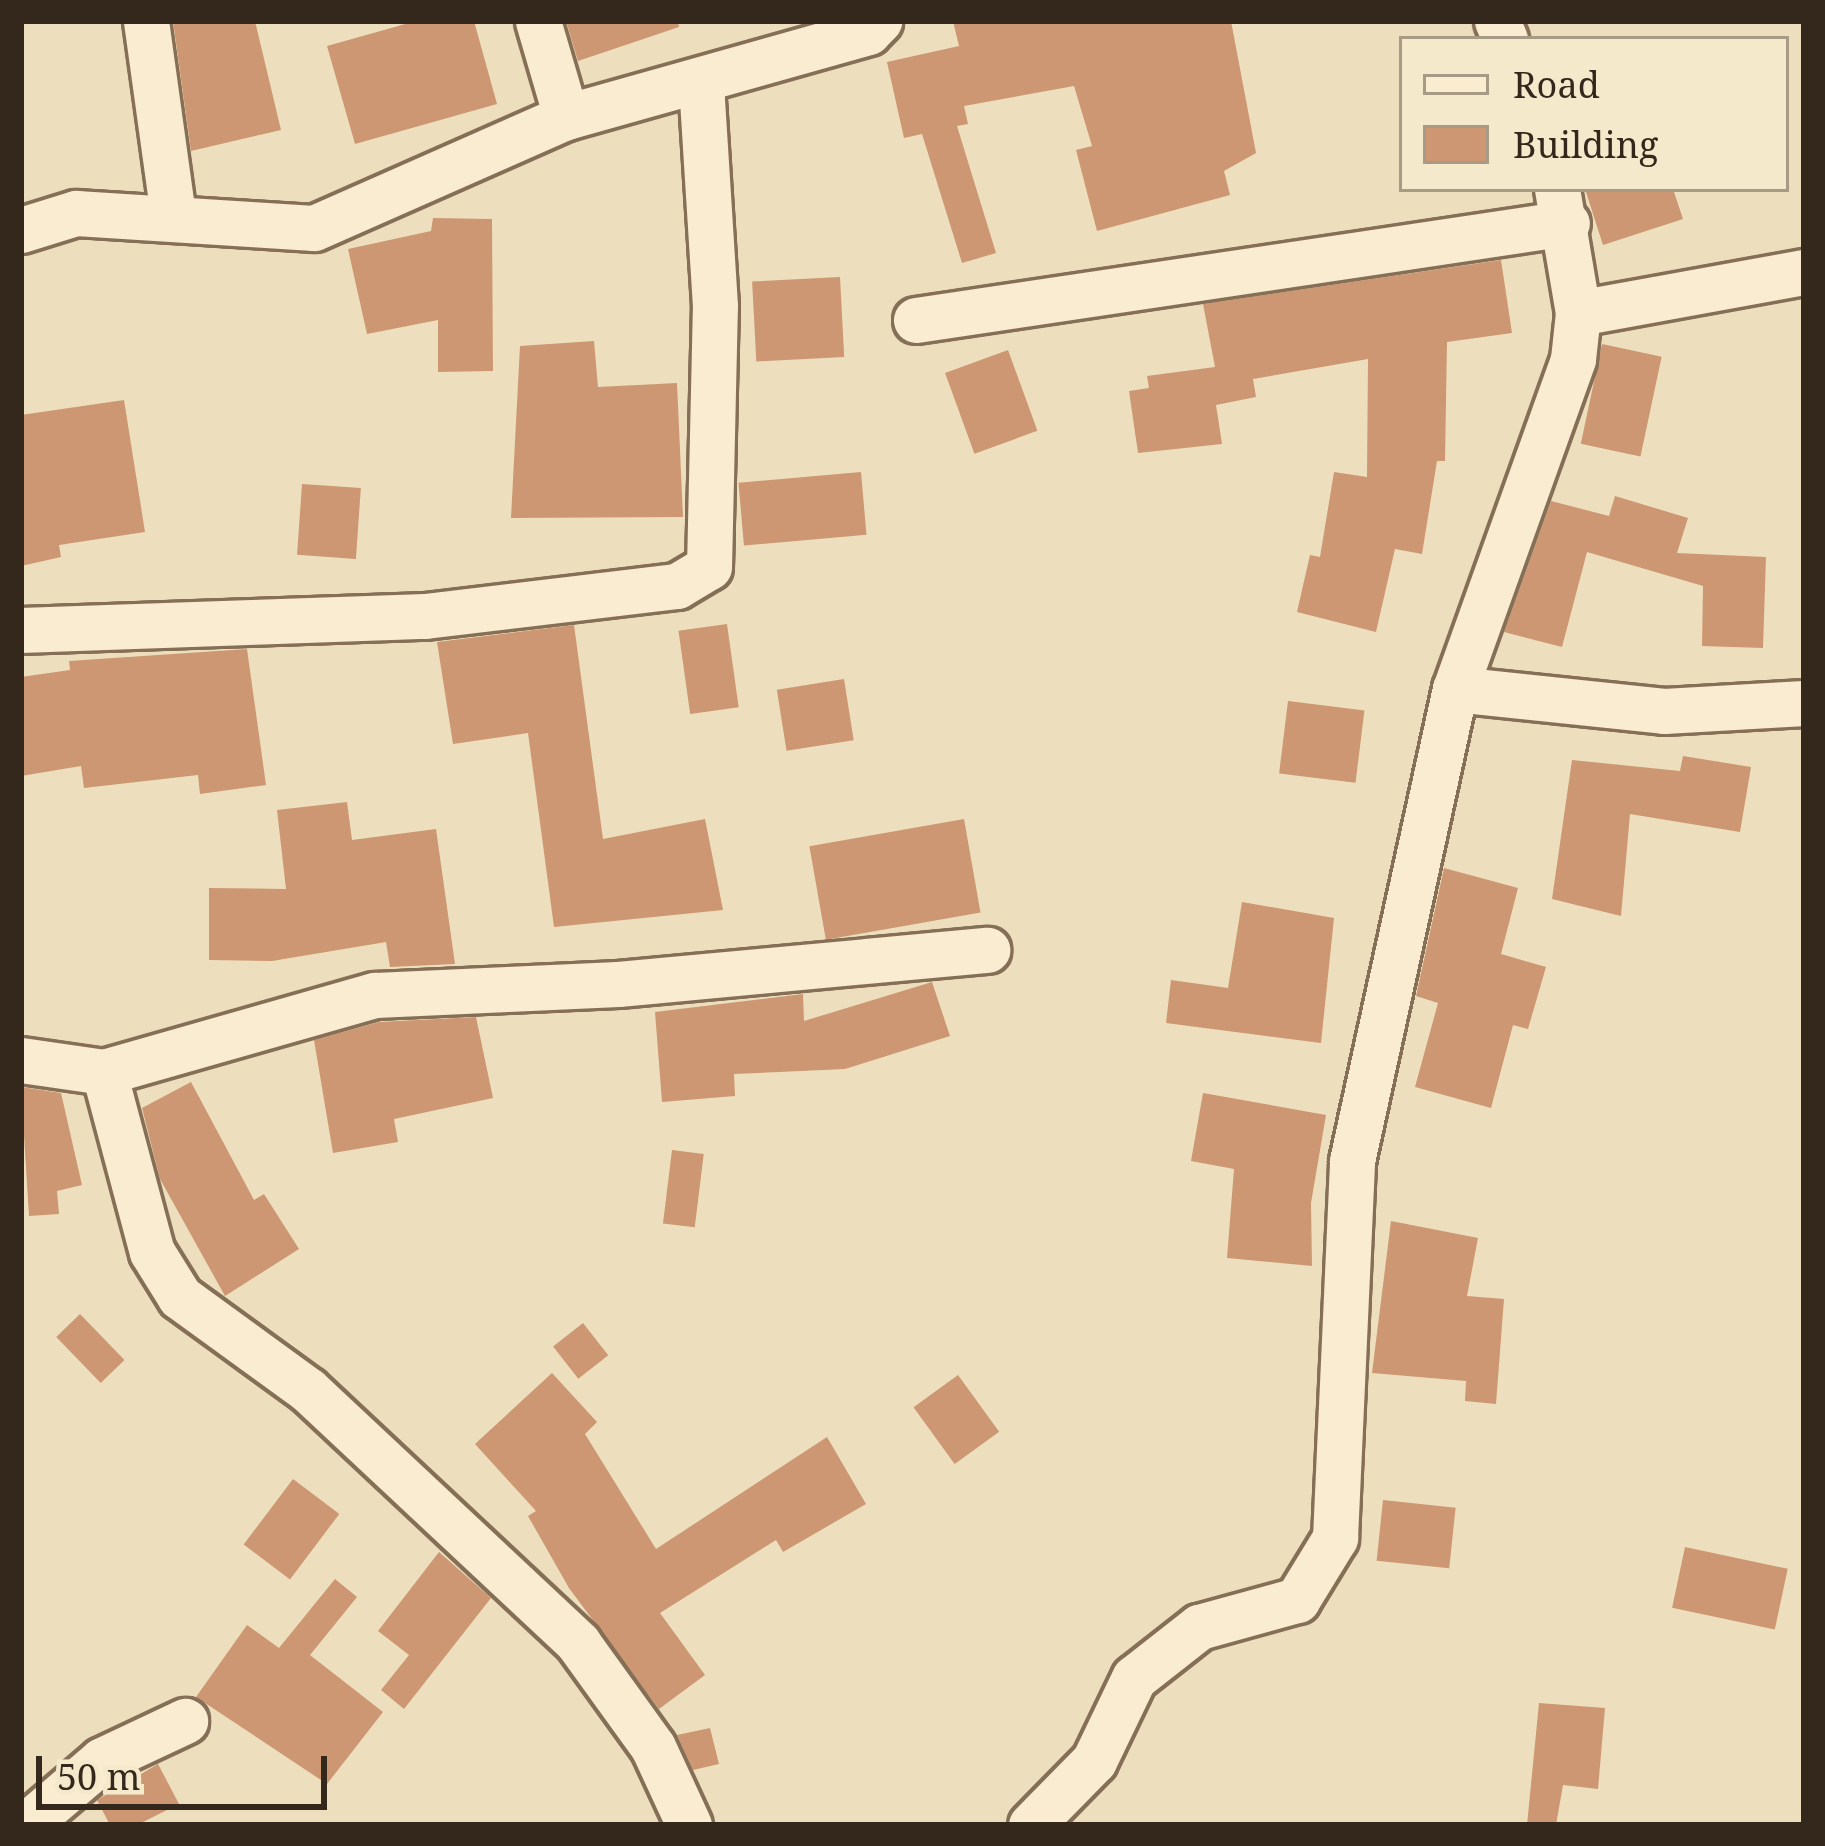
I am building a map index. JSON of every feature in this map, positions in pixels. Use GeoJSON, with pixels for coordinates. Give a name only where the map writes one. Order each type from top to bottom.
{"type":"FeatureCollection","features":[{"type":"Feature","properties":{"kind":"street"},"geometry":{"type":"LineString","coordinates":[[146,21],[173,215]]}},
{"type":"Feature","properties":{"kind":"street"},"geometry":{"type":"LineString","coordinates":[[538,21],[566,117]]}},
{"type":"Feature","properties":{"kind":"street"},"geometry":{"type":"LineString","coordinates":[[21,230],[76,213],[173,215],[314,228],[566,117],[701,82],[879,21]]}},
{"type":"Feature","properties":{"kind":"street"},"geometry":{"type":"LineString","coordinates":[[21,630],[425,616],[677,586],[710,567],[715,306],[701,82]]}},
{"type":"Feature","properties":{"kind":"street"},"geometry":{"type":"LineString","coordinates":[[916,320],[1562,206],[1578,314],[1557,406],[1455,689],[1352,1161],[1336,1538],[1297,1600],[1199,1627],[1134,1678],[1094,1761],[1031,1825]]}},
{"type":"Feature","properties":{"kind":"street"},"geometry":{"type":"LineString","coordinates":[[1578,314],[1804,272]]}},
{"type":"Feature","properties":{"kind":"street"},"geometry":{"type":"LineString","coordinates":[[1455,689],[1664,712],[1804,703]]}},
{"type":"Feature","properties":{"kind":"street"},"geometry":{"type":"LineString","coordinates":[[21,1060],[104,1072],[375,995],[618,984],[987,950]]}},
{"type":"Feature","properties":{"kind":"street"},"geometry":{"type":"LineString","coordinates":[[104,1072],[152,1252],[180,1298],[308,1390],[578,1643],[653,1747],[688,1825]]}},
{"type":"Feature","properties":{"kind":"street"},"geometry":{"type":"LineString","coordinates":[[26,1825],[102,1760],[184,1721]]}},
{"type":"Feature","properties":{"kind":"building"},"geometry":{"type":"Polygon","coordinates":[[[173,21],[255,21],[281,130],[191,151],[173,21]]]}},
{"type":"Feature","properties":{"kind":"building"},"geometry":{"type":"Polygon","coordinates":[[[416,21],[474,21],[497,104],[355,144],[327,46],[416,21]]]}},
{"type":"Feature","properties":{"kind":"building"},"geometry":{"type":"Polygon","coordinates":[[[566,21],[678,21],[679,27],[578,61],[566,21]]]}},
{"type":"Feature","properties":{"kind":"building"},"geometry":{"type":"Polygon","coordinates":[[[953,21],[1231,21],[1256,153],[1224,171],[1230,195],[1097,231],[1076,150],[1092,146],[1074,86],[964,106],[968,124],[957,126],[996,253],[962,263],[922,134],[904,138],[887,62],[959,46],[953,21]]]}},
{"type":"Feature","properties":{"kind":"building"},"geometry":{"type":"Polygon","coordinates":[[[1586,192],[1674,192],[1683,219],[1603,245],[1586,192]]]}},
{"type":"Feature","properties":{"kind":"building"},"geometry":{"type":"Polygon","coordinates":[[[433,218],[492,219],[493,371],[438,372],[438,320],[367,334],[348,249],[431,231],[433,218]]]}},
{"type":"Feature","properties":{"kind":"building"},"geometry":{"type":"Polygon","coordinates":[[[1501,260],[1512,333],[1447,342],[1445,461],[1437,461],[1422,554],[1395,549],[1376,632],[1297,612],[1310,555],[1320,557],[1334,472],[1367,477],[1368,359],[1253,379],[1256,397],[1216,405],[1222,444],[1138,453],[1129,391],[1149,388],[1147,376],[1215,367],[1203,304],[1501,260]]]}},
{"type":"Feature","properties":{"kind":"building"},"geometry":{"type":"Polygon","coordinates":[[[840,277],[844,357],[756,361],[752,282],[840,277]]]}},
{"type":"Feature","properties":{"kind":"building"},"geometry":{"type":"Polygon","coordinates":[[[594,341],[598,387],[677,383],[683,517],[511,518],[520,346],[594,341]]]}},
{"type":"Feature","properties":{"kind":"building"},"geometry":{"type":"Polygon","coordinates":[[[1602,344],[1662,357],[1640,456],[1581,444],[1602,344]]]}},
{"type":"Feature","properties":{"kind":"building"},"geometry":{"type":"Polygon","coordinates":[[[1008,350],[1037,431],[974,454],[945,373],[1008,350]]]}},
{"type":"Feature","properties":{"kind":"building"},"geometry":{"type":"Polygon","coordinates":[[[124,400],[145,532],[59,545],[61,557],[21,566],[21,415],[124,400]]]}},
{"type":"Feature","properties":{"kind":"building"},"geometry":{"type":"Polygon","coordinates":[[[861,472],[866,535],[744,545],[738,483],[861,472]]]}},
{"type":"Feature","properties":{"kind":"building"},"geometry":{"type":"Polygon","coordinates":[[[302,484],[361,488],[356,559],[297,555],[302,484]]]}},
{"type":"Feature","properties":{"kind":"building"},"geometry":{"type":"Polygon","coordinates":[[[1615,496],[1688,518],[1677,553],[1766,557],[1763,648],[1702,646],[1703,586],[1587,552],[1562,647],[1504,632],[1551,501],[1609,516],[1615,496]]]}},
{"type":"Feature","properties":{"kind":"building"},"geometry":{"type":"Polygon","coordinates":[[[727,624],[739,707],[690,714],[678,631],[727,624]]]}},
{"type":"Feature","properties":{"kind":"building"},"geometry":{"type":"Polygon","coordinates":[[[574,625],[603,839],[705,819],[723,910],[554,927],[528,733],[453,744],[437,642],[574,625]]]}},
{"type":"Feature","properties":{"kind":"building"},"geometry":{"type":"Polygon","coordinates":[[[247,649],[266,785],[200,794],[198,775],[84,788],[81,766],[21,776],[21,677],[70,670],[69,661],[247,649]]]}},
{"type":"Feature","properties":{"kind":"building"},"geometry":{"type":"Polygon","coordinates":[[[844,679],[854,740],[787,751],[777,690],[844,679]]]}},
{"type":"Feature","properties":{"kind":"building"},"geometry":{"type":"Polygon","coordinates":[[[1288,701],[1364,710],[1356,783],[1279,773],[1288,701]]]}},
{"type":"Feature","properties":{"kind":"building"},"geometry":{"type":"Polygon","coordinates":[[[1683,756],[1751,767],[1740,832],[1630,814],[1621,916],[1552,899],[1572,760],[1680,771],[1683,756]]]}},
{"type":"Feature","properties":{"kind":"building"},"geometry":{"type":"Polygon","coordinates":[[[347,802],[352,840],[436,829],[455,964],[390,967],[386,942],[272,961],[209,960],[209,888],[286,889],[277,810],[347,802]]]}},
{"type":"Feature","properties":{"kind":"building"},"geometry":{"type":"Polygon","coordinates":[[[964,819],[980,913],[826,940],[809,846],[964,819]]]}},
{"type":"Feature","properties":{"kind":"building"},"geometry":{"type":"Polygon","coordinates":[[[1444,868],[1518,888],[1501,954],[1546,967],[1528,1029],[1513,1025],[1491,1108],[1415,1087],[1438,1003],[1416,996],[1444,868]]]}},
{"type":"Feature","properties":{"kind":"building"},"geometry":{"type":"Polygon","coordinates":[[[1242,902],[1334,918],[1321,1043],[1166,1023],[1171,980],[1228,988],[1242,902]]]}},
{"type":"Feature","properties":{"kind":"building"},"geometry":{"type":"Polygon","coordinates":[[[932,982],[950,1036],[845,1069],[734,1074],[735,1096],[662,1102],[655,1012],[803,994],[804,1021],[932,982]]]}},
{"type":"Feature","properties":{"kind":"building"},"geometry":{"type":"Polygon","coordinates":[[[476,1017],[493,1098],[394,1119],[398,1142],[333,1153],[314,1040],[379,1022],[476,1017]]]}},
{"type":"Feature","properties":{"kind":"building"},"geometry":{"type":"Polygon","coordinates":[[[191,1082],[254,1200],[264,1194],[299,1249],[225,1296],[160,1179],[142,1108],[191,1082]]]}},
{"type":"Feature","properties":{"kind":"building"},"geometry":{"type":"Polygon","coordinates":[[[21,1087],[61,1093],[82,1185],[57,1191],[59,1214],[29,1216],[21,1087]]]}},
{"type":"Feature","properties":{"kind":"building"},"geometry":{"type":"Polygon","coordinates":[[[1203,1093],[1326,1115],[1311,1203],[1312,1266],[1227,1258],[1234,1169],[1191,1161],[1203,1093]]]}},
{"type":"Feature","properties":{"kind":"building"},"geometry":{"type":"Polygon","coordinates":[[[672,1150],[704,1154],[695,1227],[663,1223],[672,1150]]]}},
{"type":"Feature","properties":{"kind":"building"},"geometry":{"type":"Polygon","coordinates":[[[1391,1221],[1478,1238],[1467,1296],[1504,1299],[1496,1404],[1465,1401],[1466,1381],[1372,1373],[1391,1221]]]}},
{"type":"Feature","properties":{"kind":"building"},"geometry":{"type":"Polygon","coordinates":[[[80,1314],[124,1360],[101,1383],[56,1337],[80,1314]]]}},
{"type":"Feature","properties":{"kind":"building"},"geometry":{"type":"Polygon","coordinates":[[[583,1323],[608,1355],[578,1379],[553,1346],[583,1323]]]}},
{"type":"Feature","properties":{"kind":"building"},"geometry":{"type":"Polygon","coordinates":[[[552,1373],[597,1422],[585,1434],[656,1549],[827,1437],[866,1504],[783,1552],[776,1540],[660,1613],[705,1675],[659,1709],[569,1588],[528,1516],[536,1511],[475,1444],[552,1373]]]}},
{"type":"Feature","properties":{"kind":"building"},"geometry":{"type":"Polygon","coordinates":[[[958,1375],[999,1432],[955,1464],[914,1407],[958,1375]]]}},
{"type":"Feature","properties":{"kind":"building"},"geometry":{"type":"Polygon","coordinates":[[[293,1479],[339,1514],[290,1579],[244,1544],[293,1479]]]}},
{"type":"Feature","properties":{"kind":"building"},"geometry":{"type":"Polygon","coordinates":[[[1383,1500],[1456,1508],[1449,1568],[1377,1561],[1383,1500]]]}},
{"type":"Feature","properties":{"kind":"building"},"geometry":{"type":"Polygon","coordinates":[[[1685,1547],[1788,1569],[1775,1629],[1672,1608],[1685,1547]]]}},
{"type":"Feature","properties":{"kind":"building"},"geometry":{"type":"Polygon","coordinates":[[[439,1552],[491,1598],[404,1709],[381,1690],[409,1655],[378,1631],[439,1552]]]}},
{"type":"Feature","properties":{"kind":"building"},"geometry":{"type":"Polygon","coordinates":[[[335,1579],[357,1597],[310,1655],[383,1712],[327,1784],[196,1697],[247,1625],[279,1648],[335,1579]]]}},
{"type":"Feature","properties":{"kind":"building"},"geometry":{"type":"Polygon","coordinates":[[[1539,1703],[1605,1708],[1598,1789],[1563,1785],[1556,1825],[1527,1825],[1539,1703]]]}},
{"type":"Feature","properties":{"kind":"building"},"geometry":{"type":"Polygon","coordinates":[[[710,1728],[719,1764],[693,1770],[677,1735],[710,1728]]]}},
{"type":"Feature","properties":{"kind":"building"},"geometry":{"type":"Polygon","coordinates":[[[158,1764],[179,1804],[137,1825],[110,1825],[97,1800],[158,1764]]]}}]}
